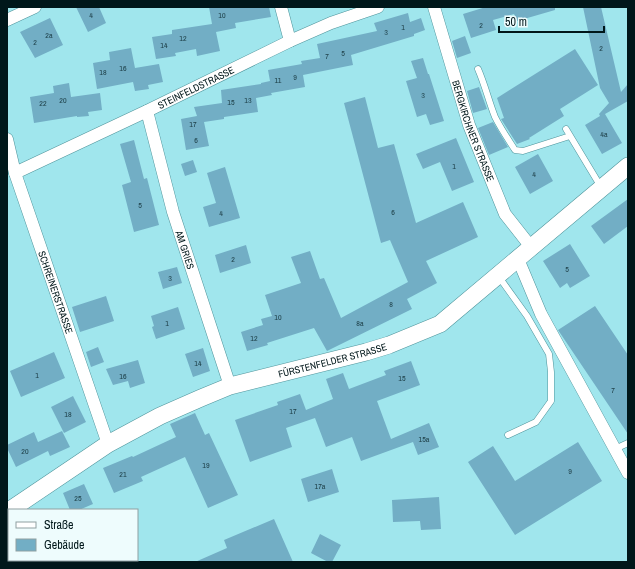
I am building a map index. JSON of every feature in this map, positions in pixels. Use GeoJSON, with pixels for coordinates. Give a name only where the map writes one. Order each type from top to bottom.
{"type":"FeatureCollection","features":[{"type":"Feature","properties":{"kind":"street"},"geometry":{"type":"LineString","coordinates":[[7,20],[35,7]]}},
{"type":"Feature","properties":{"kind":"street"},"geometry":{"type":"LineString","coordinates":[[281,7],[290,41]]}},
{"type":"Feature","properties":{"kind":"street","name":"STEINFELDSTRASSE"},"geometry":{"type":"LineString","coordinates":[[14,173],[147,111],[290,41],[331,23],[378,7]]}},
{"type":"Feature","properties":{"kind":"street","name":"BERGKIRCHNER STRASSE"},"geometry":{"type":"LineString","coordinates":[[434,7],[469,125],[505,214],[531,247]]}},
{"type":"Feature","properties":{"kind":"street","name":"AM GRIES"},"geometry":{"type":"LineString","coordinates":[[147,111],[173,212],[230,386]]}},
{"type":"Feature","properties":{"kind":"street","name":"SCHREINERSTRASSE"},"geometry":{"type":"LineString","coordinates":[[7,139],[14,173],[108,444]]}},
{"type":"Feature","properties":{"kind":"street","name":"FÜRSTENFELDER STRASSE"},"geometry":{"type":"LineString","coordinates":[[12,509],[108,444],[160,416],[230,386],[390,345],[440,324],[628,166]]}},
{"type":"Feature","properties":{"kind":"street"},"geometry":{"type":"LineString","coordinates":[[518,259],[541,314],[628,473]]}},
{"type":"Feature","properties":{"kind":"lane"},"geometry":{"type":"LineString","coordinates":[[478,69],[486,87],[495,116],[515,150],[523,151],[570,136]]}},
{"type":"Feature","properties":{"kind":"lane"},"geometry":{"type":"LineString","coordinates":[[566,129],[602,188]]}},
{"type":"Feature","properties":{"kind":"lane"},"geometry":{"type":"LineString","coordinates":[[498,275],[527,316],[548,354],[551,372],[551,401],[536,422],[508,435]]}},
{"type":"Feature","properties":{"kind":"lane"},"geometry":{"type":"LineString","coordinates":[[615,449],[628,443]]}},
{"type":"Feature","properties":{"kind":"building"},"geometry":{"type":"Polygon","coordinates":[[[76,7],[99,7],[106,23],[88,32],[76,7]]]}},
{"type":"Feature","properties":{"kind":"building"},"geometry":{"type":"Polygon","coordinates":[[[209,7],[269,7],[271,17],[235,23],[236,28],[216,32],[220,51],[197,56],[196,49],[175,53],[176,56],[156,59],[152,37],[172,34],[172,30],[212,24],[209,7]]]}},
{"type":"Feature","properties":{"kind":"building"},"geometry":{"type":"Polygon","coordinates":[[[486,7],[555,7],[555,10],[517,21],[514,14],[493,20],[496,30],[471,38],[463,14],[486,7]]]}},
{"type":"Feature","properties":{"kind":"building"},"geometry":{"type":"Polygon","coordinates":[[[583,7],[601,7],[621,92],[628,84],[628,101],[605,114],[622,143],[602,154],[585,125],[600,116],[599,114],[609,103],[600,88],[583,7]]]}},
{"type":"Feature","properties":{"kind":"building"},"geometry":{"type":"Polygon","coordinates":[[[408,13],[410,22],[421,18],[425,30],[414,34],[414,36],[351,55],[353,65],[303,75],[305,87],[271,93],[272,95],[256,98],[258,112],[224,117],[224,119],[204,122],[209,146],[186,150],[181,119],[197,116],[194,107],[222,103],[221,90],[261,84],[270,81],[268,70],[302,64],[301,61],[320,58],[317,44],[377,31],[374,23],[408,13]]]}},
{"type":"Feature","properties":{"kind":"building"},"geometry":{"type":"Polygon","coordinates":[[[50,18],[63,45],[35,58],[20,32],[50,18]]]}},
{"type":"Feature","properties":{"kind":"building"},"geometry":{"type":"Polygon","coordinates":[[[465,36],[471,53],[457,58],[452,41],[465,36]]]}},
{"type":"Feature","properties":{"kind":"building"},"geometry":{"type":"Polygon","coordinates":[[[131,48],[135,68],[159,64],[163,82],[148,85],[149,89],[135,91],[133,82],[97,89],[93,63],[110,60],[109,52],[131,48]]]}},
{"type":"Feature","properties":{"kind":"building"},"geometry":{"type":"Polygon","coordinates":[[[575,49],[598,85],[560,109],[564,116],[529,138],[530,139],[517,144],[501,119],[504,118],[497,98],[575,49]]]}},
{"type":"Feature","properties":{"kind":"building"},"geometry":{"type":"Polygon","coordinates":[[[423,58],[444,121],[430,125],[426,114],[417,117],[406,81],[417,78],[411,61],[423,58]]]}},
{"type":"Feature","properties":{"kind":"building"},"geometry":{"type":"Polygon","coordinates":[[[69,83],[71,97],[100,93],[102,110],[88,112],[89,116],[77,116],[34,123],[30,97],[54,93],[53,86],[69,83]]]}},
{"type":"Feature","properties":{"kind":"building"},"geometry":{"type":"Polygon","coordinates":[[[479,87],[487,109],[473,113],[467,91],[479,87]]]}},
{"type":"Feature","properties":{"kind":"building"},"geometry":{"type":"Polygon","coordinates":[[[365,97],[378,148],[394,144],[416,223],[463,202],[478,237],[426,261],[437,283],[407,299],[412,309],[327,351],[314,328],[247,351],[241,332],[263,325],[261,319],[272,316],[265,295],[301,283],[291,257],[310,251],[320,279],[324,278],[341,318],[408,282],[390,240],[381,243],[344,103],[365,97]]]}},
{"type":"Feature","properties":{"kind":"building"},"geometry":{"type":"Polygon","coordinates":[[[493,122],[508,147],[489,155],[478,128],[493,122]]]}},
{"type":"Feature","properties":{"kind":"building"},"geometry":{"type":"Polygon","coordinates":[[[456,138],[474,182],[452,191],[440,162],[423,169],[416,154],[456,138]]]}},
{"type":"Feature","properties":{"kind":"building"},"geometry":{"type":"Polygon","coordinates":[[[134,140],[144,179],[147,178],[159,225],[134,232],[122,185],[131,182],[120,144],[134,140]]]}},
{"type":"Feature","properties":{"kind":"building"},"geometry":{"type":"Polygon","coordinates":[[[538,154],[553,181],[530,194],[515,167],[538,154]]]}},
{"type":"Feature","properties":{"kind":"building"},"geometry":{"type":"Polygon","coordinates":[[[193,160],[197,172],[185,176],[181,164],[193,160]]]}},
{"type":"Feature","properties":{"kind":"building"},"geometry":{"type":"Polygon","coordinates":[[[225,167],[240,218],[209,227],[203,207],[216,203],[207,173],[225,167]]]}},
{"type":"Feature","properties":{"kind":"building"},"geometry":{"type":"Polygon","coordinates":[[[628,199],[628,226],[604,244],[591,226],[628,199]]]}},
{"type":"Feature","properties":{"kind":"building"},"geometry":{"type":"Polygon","coordinates":[[[570,244],[590,276],[570,288],[567,283],[560,288],[543,261],[570,244]]]}},
{"type":"Feature","properties":{"kind":"building"},"geometry":{"type":"Polygon","coordinates":[[[246,245],[251,263],[220,273],[215,255],[246,245]]]}},
{"type":"Feature","properties":{"kind":"building"},"geometry":{"type":"Polygon","coordinates":[[[177,267],[182,283],[163,289],[158,272],[177,267]]]}},
{"type":"Feature","properties":{"kind":"building"},"geometry":{"type":"Polygon","coordinates":[[[106,296],[114,321],[80,332],[72,307],[106,296]]]}},
{"type":"Feature","properties":{"kind":"building"},"geometry":{"type":"Polygon","coordinates":[[[595,306],[628,355],[628,434],[558,330],[595,306]]]}},
{"type":"Feature","properties":{"kind":"building"},"geometry":{"type":"Polygon","coordinates":[[[178,307],[185,329],[156,339],[152,327],[154,326],[151,316],[178,307]]]}},
{"type":"Feature","properties":{"kind":"building"},"geometry":{"type":"Polygon","coordinates":[[[98,347],[104,362],[91,367],[86,352],[98,347]]]}},
{"type":"Feature","properties":{"kind":"building"},"geometry":{"type":"Polygon","coordinates":[[[203,348],[210,371],[193,377],[185,354],[203,348]]]}},
{"type":"Feature","properties":{"kind":"building"},"geometry":{"type":"Polygon","coordinates":[[[54,352],[65,378],[21,397],[10,371],[54,352]]]}},
{"type":"Feature","properties":{"kind":"building"},"geometry":{"type":"Polygon","coordinates":[[[138,360],[145,383],[130,388],[128,381],[113,385],[106,369],[138,360]]]}},
{"type":"Feature","properties":{"kind":"building"},"geometry":{"type":"Polygon","coordinates":[[[411,361],[420,385],[377,401],[391,439],[429,423],[439,447],[418,455],[413,442],[361,461],[352,437],[326,447],[315,418],[286,428],[292,447],[250,462],[235,420],[278,405],[277,402],[300,394],[306,410],[333,399],[326,379],[343,373],[349,389],[386,375],[384,371],[411,361]]]}},
{"type":"Feature","properties":{"kind":"building"},"geometry":{"type":"Polygon","coordinates":[[[73,396],[86,422],[64,433],[51,407],[73,396]]]}},
{"type":"Feature","properties":{"kind":"building"},"geometry":{"type":"Polygon","coordinates":[[[195,413],[205,435],[209,433],[238,495],[208,508],[185,457],[141,477],[143,481],[114,493],[103,468],[132,456],[133,457],[176,437],[170,424],[195,413]]]}},
{"type":"Feature","properties":{"kind":"building"},"geometry":{"type":"Polygon","coordinates":[[[62,431],[70,447],[50,456],[48,451],[16,467],[7,445],[34,432],[38,442],[62,431]]]}},
{"type":"Feature","properties":{"kind":"building"},"geometry":{"type":"Polygon","coordinates":[[[578,442],[602,481],[515,535],[468,462],[493,446],[515,481],[578,442]]]}},
{"type":"Feature","properties":{"kind":"building"},"geometry":{"type":"Polygon","coordinates":[[[332,469],[339,492],[308,502],[301,479],[332,469]]]}},
{"type":"Feature","properties":{"kind":"building"},"geometry":{"type":"Polygon","coordinates":[[[84,484],[93,504],[81,509],[70,509],[63,493],[84,484]]]}},
{"type":"Feature","properties":{"kind":"building"},"geometry":{"type":"Polygon","coordinates":[[[439,497],[441,529],[421,530],[420,521],[393,522],[392,500],[439,497]]]}},
{"type":"Feature","properties":{"kind":"building"},"geometry":{"type":"Polygon","coordinates":[[[274,519],[293,562],[195,562],[227,548],[224,540],[274,519]]]}},
{"type":"Feature","properties":{"kind":"building"},"geometry":{"type":"Polygon","coordinates":[[[320,534],[341,545],[332,562],[328,562],[311,553],[320,534]]]}}]}
